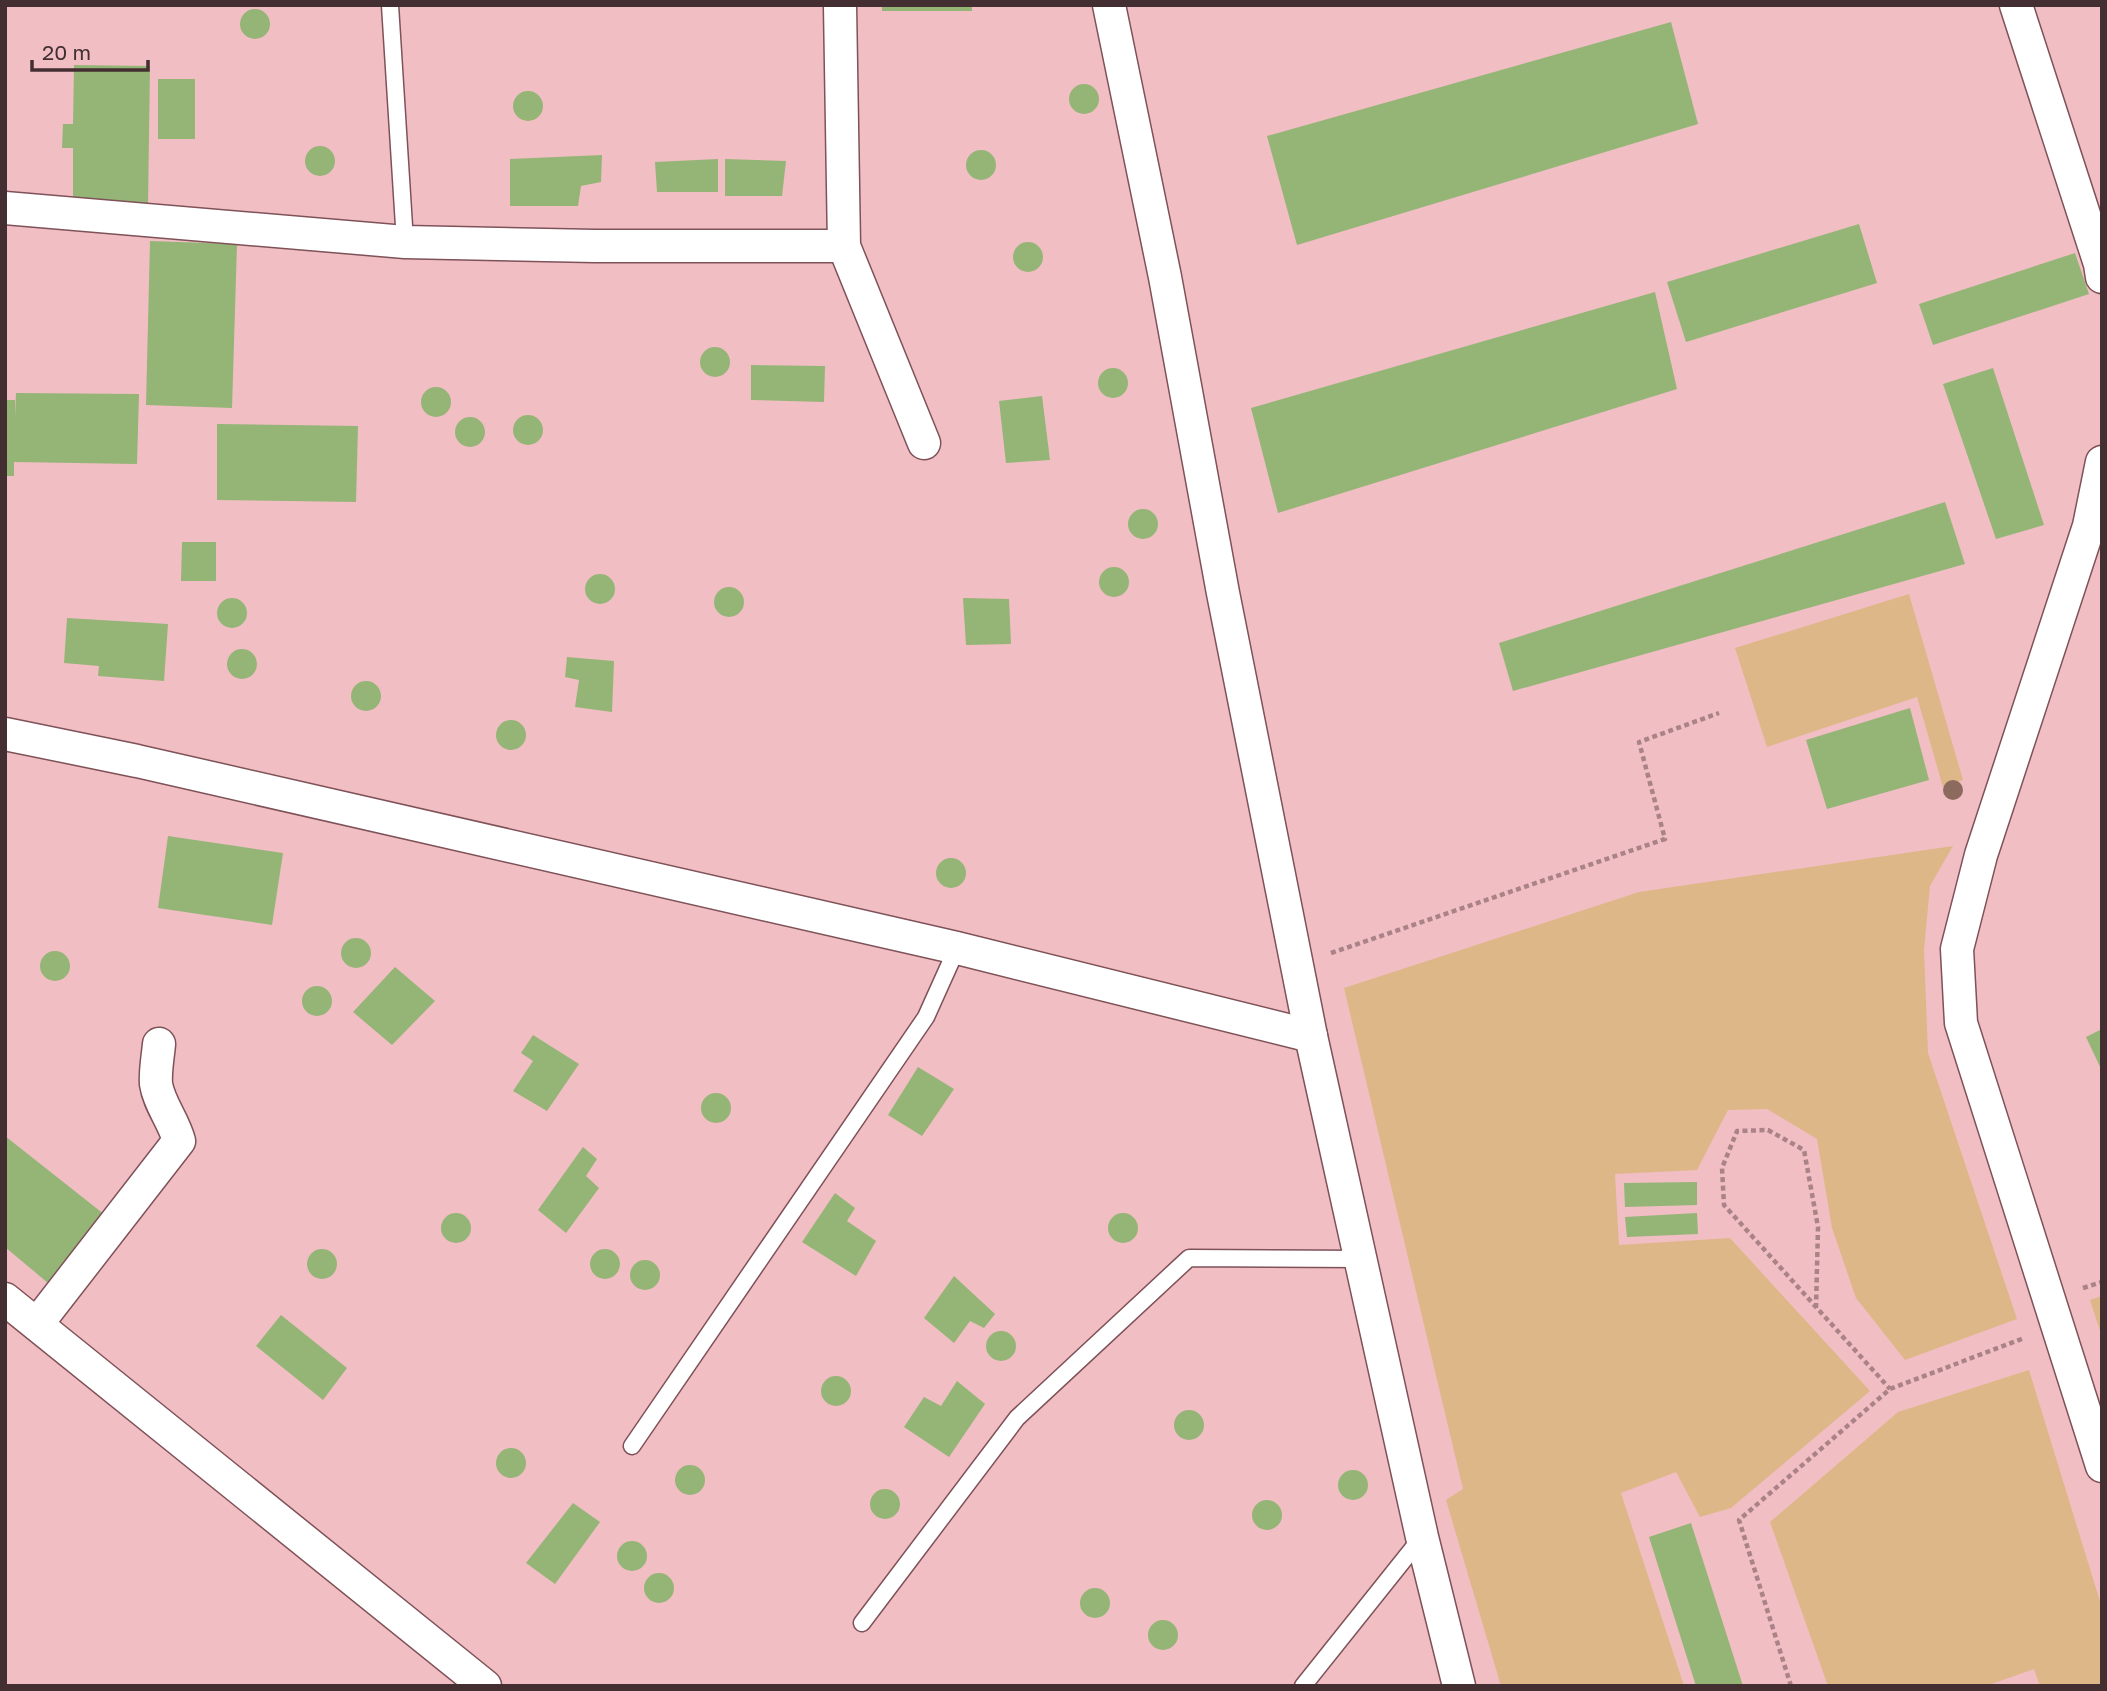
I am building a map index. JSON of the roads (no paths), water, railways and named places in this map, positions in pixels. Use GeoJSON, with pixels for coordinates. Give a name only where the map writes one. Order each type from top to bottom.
{"type":"FeatureCollection","features":[{"type":"Feature","properties":{"kind":"street"},"geometry":{"type":"LineString","coordinates":[[840,5],[844,246],[924,443]]}},
{"type":"Feature","properties":{"kind":"street"},"geometry":{"type":"LineString","coordinates":[[1109,5],[1165,276],[1223,593],[1311,1036],[1422,1537],[1459,1686]]}},
{"type":"Feature","properties":{"kind":"street"},"geometry":{"type":"LineString","coordinates":[[2016,5],[2102,277]]}},
{"type":"Feature","properties":{"kind":"street"},"geometry":{"type":"LineString","coordinates":[[5,208],[405,242],[595,246],[844,246]]}},
{"type":"Feature","properties":{"kind":"street"},"geometry":{"type":"LineString","coordinates":[[2102,462],[2090,526],[1981,855],[1957,949],[1961,1023],[2102,1466]]}},
{"type":"Feature","properties":{"kind":"street"},"geometry":{"type":"LineString","coordinates":[[5,734],[151,764],[957,948],[1311,1036]]}},
{"type":"Feature","properties":{"kind":"street"},"geometry":{"type":"LineString","coordinates":[[37,1324],[179,1141],[175,1125],[165,1111],[156,1083],[159,1044]]}},
{"type":"Feature","properties":{"kind":"street"},"geometry":{"type":"LineString","coordinates":[[5,1299],[485,1686]]}},
{"type":"Feature","properties":{"kind":"lane"},"geometry":{"type":"LineString","coordinates":[[390,5],[405,242]]}},
{"type":"Feature","properties":{"kind":"lane"},"geometry":{"type":"LineString","coordinates":[[632,1446],[926,1017],[957,948]]}},
{"type":"Feature","properties":{"kind":"lane"},"geometry":{"type":"LineString","coordinates":[[862,1623],[1017,1418],[1189,1258],[1361,1259]]}},
{"type":"Feature","properties":{"kind":"lane"},"geometry":{"type":"LineString","coordinates":[[1303,1686],[1422,1537]]}}]}
